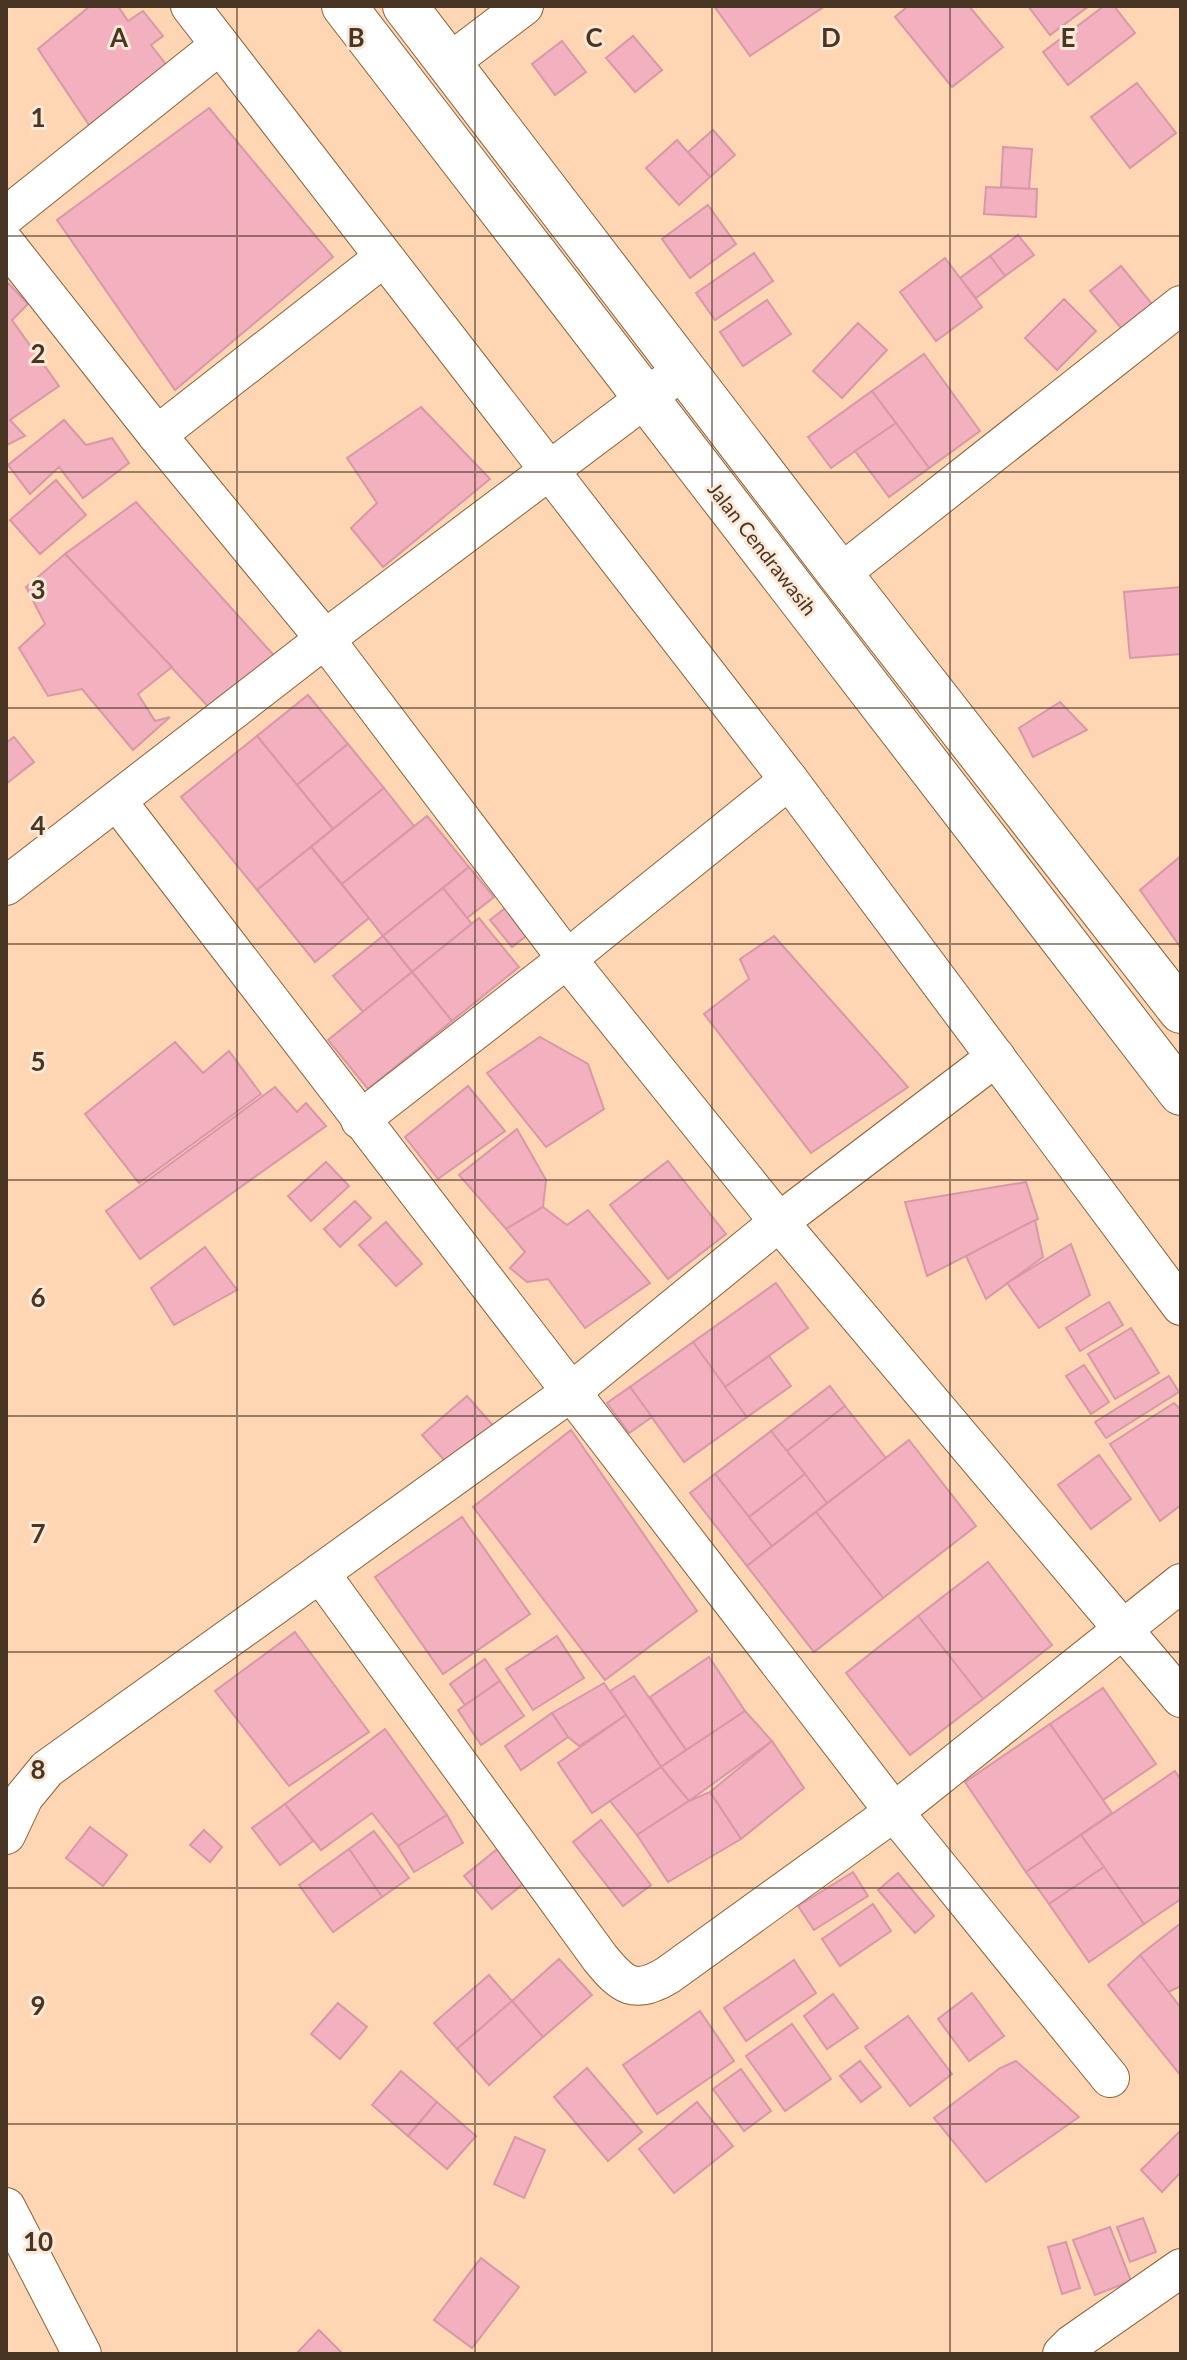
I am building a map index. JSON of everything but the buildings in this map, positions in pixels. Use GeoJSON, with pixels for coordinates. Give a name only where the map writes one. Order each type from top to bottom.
{"type":"FeatureCollection","features":[{"type":"Feature","properties":{"kind":"main road","name":"Jalan Cendrawasih"},"geometry":{"type":"LineString","coordinates":[[344,6],[1181,1093]]}},
{"type":"Feature","properties":{"kind":"main road"},"geometry":{"type":"LineString","coordinates":[[405,6],[840,574],[1181,1011]]}},
{"type":"Feature","properties":{"kind":"street"},"geometry":{"type":"LineString","coordinates":[[190,6],[789,780],[1181,1306]]}},
{"type":"Feature","properties":{"kind":"street"},"geometry":{"type":"LineString","coordinates":[[449,63],[524,6]]}},
{"type":"Feature","properties":{"kind":"street"},"geometry":{"type":"LineString","coordinates":[[6,216],[220,45]]}},
{"type":"Feature","properties":{"kind":"street"},"geometry":{"type":"LineString","coordinates":[[6,244],[157,435],[325,639],[567,959],[779,1222],[1181,1698]]}},
{"type":"Feature","properties":{"kind":"street"},"geometry":{"type":"LineString","coordinates":[[157,435],[383,258]]}},
{"type":"Feature","properties":{"kind":"street"},"geometry":{"type":"LineString","coordinates":[[840,574],[1181,305]]}},
{"type":"Feature","properties":{"kind":"street"},"geometry":{"type":"LineString","coordinates":[[6,886],[325,639],[683,370]]}},
{"type":"Feature","properties":{"kind":"street"},"geometry":{"type":"LineString","coordinates":[[360,1120],[789,780]]}},
{"type":"Feature","properties":{"kind":"street"},"geometry":{"type":"LineString","coordinates":[[117,801],[894,1812],[1110,2078]]}},
{"type":"Feature","properties":{"kind":"street"},"geometry":{"type":"LineString","coordinates":[[6,1835],[24,1797],[47,1769],[571,1392],[779,1222],[996,1057]]}},
{"type":"Feature","properties":{"kind":"street"},"geometry":{"type":"LineString","coordinates":[[320,1573],[600,1958],[619,1980],[630,1986],[655,1982],[668,1975],[894,1812],[1181,1583]]}},
{"type":"Feature","properties":{"kind":"street"},"geometry":{"type":"LineString","coordinates":[[6,2207],[82,2354]]}},
{"type":"Feature","properties":{"kind":"street"},"geometry":{"type":"LineString","coordinates":[[1073,2351],[1181,2268]]}}]}
